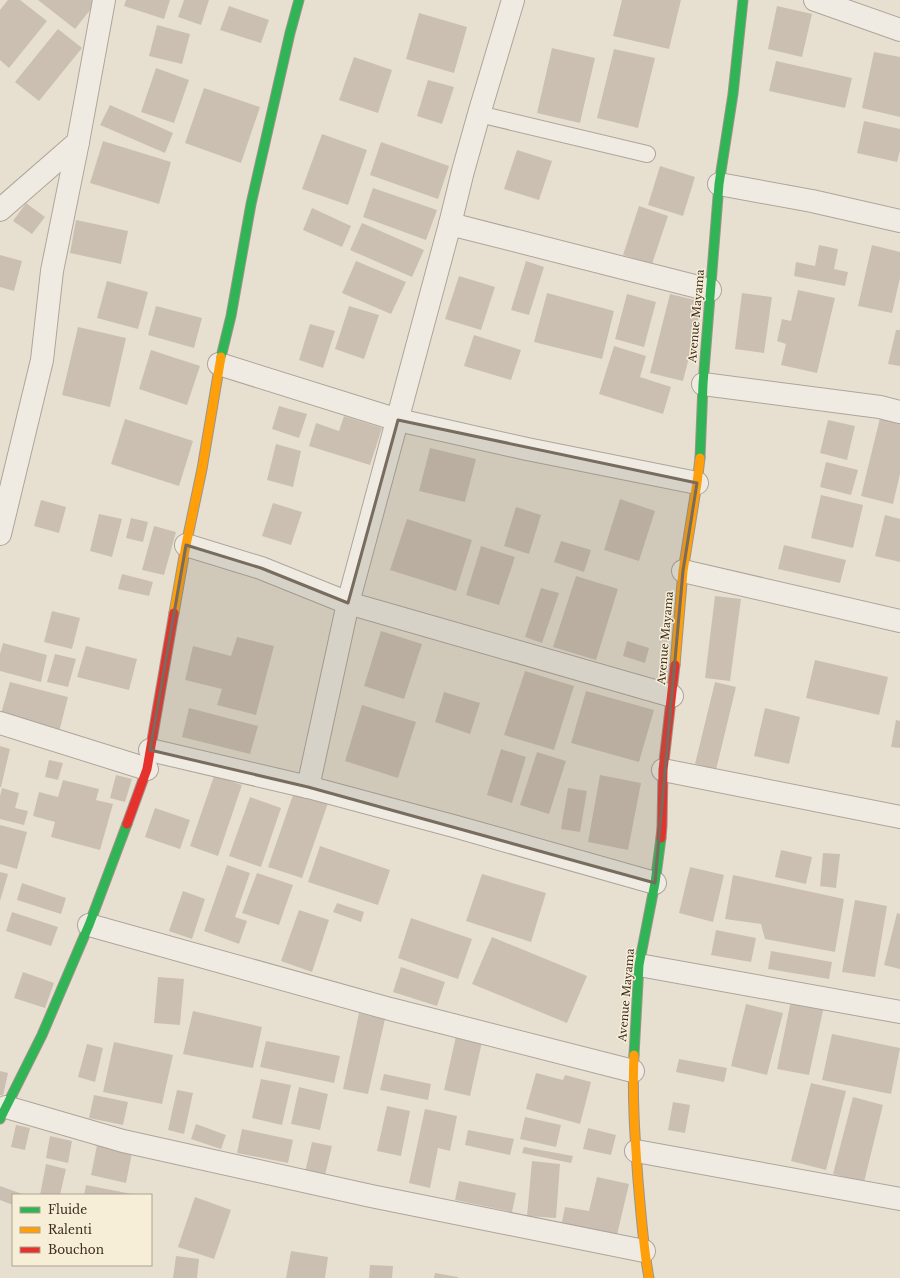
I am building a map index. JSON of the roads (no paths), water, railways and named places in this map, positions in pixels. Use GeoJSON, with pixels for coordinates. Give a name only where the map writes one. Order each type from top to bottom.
{"type":"FeatureCollection","features":[{"type":"Feature","properties":{"kind":"street"},"geometry":{"type":"LineString","coordinates":[[0,534],[42,360],[52,271],[78,142],[104,0]]}},
{"type":"Feature","properties":{"kind":"street"},"geometry":{"type":"LineString","coordinates":[[299,0],[250,204],[231,316],[219,364],[202,469],[186,545],[148,760],[89,925],[42,1035],[3,1113],[371,1196],[644,1252]]}},
{"type":"Feature","properties":{"kind":"street"},"geometry":{"type":"LineString","coordinates":[[308,786],[348,603],[398,420],[463,171],[513,0]]}},
{"type":"Feature","properties":{"kind":"street","name":"Avenue Mayama"},"geometry":{"type":"LineString","coordinates":[[649,1278],[644,1252],[636,1151],[633,1071],[638,965],[655,883],[662,826],[663,770],[672,696],[683,571],[697,483],[701,445],[703,384],[719,184],[732,94],[743,0]]}},
{"type":"Feature","properties":{"kind":"street"},"geometry":{"type":"LineString","coordinates":[[815,0],[900,30]]}},
{"type":"Feature","properties":{"kind":"street"},"geometry":{"type":"LineString","coordinates":[[0,210],[78,142]]}},
{"type":"Feature","properties":{"kind":"street"},"geometry":{"type":"LineString","coordinates":[[719,184],[900,221]]}},
{"type":"Feature","properties":{"kind":"street"},"geometry":{"type":"LineString","coordinates":[[450,224],[710,290]]}},
{"type":"Feature","properties":{"kind":"street"},"geometry":{"type":"LineString","coordinates":[[219,364],[398,420],[527,449],[697,483]]}},
{"type":"Feature","properties":{"kind":"street"},"geometry":{"type":"LineString","coordinates":[[703,384],[880,407],[900,412]]}},
{"type":"Feature","properties":{"kind":"street"},"geometry":{"type":"LineString","coordinates":[[186,545],[261,568],[348,603],[672,696]]}},
{"type":"Feature","properties":{"kind":"street"},"geometry":{"type":"LineString","coordinates":[[683,571],[900,621]]}},
{"type":"Feature","properties":{"kind":"street"},"geometry":{"type":"LineString","coordinates":[[0,723],[148,760],[308,786],[655,883]]}},
{"type":"Feature","properties":{"kind":"street"},"geometry":{"type":"LineString","coordinates":[[663,770],[900,817]]}},
{"type":"Feature","properties":{"kind":"street"},"geometry":{"type":"LineString","coordinates":[[89,925],[390,1008],[633,1071]]}},
{"type":"Feature","properties":{"kind":"street"},"geometry":{"type":"LineString","coordinates":[[638,965],[900,1012]]}},
{"type":"Feature","properties":{"kind":"street"},"geometry":{"type":"LineString","coordinates":[[636,1151],[900,1200]]}},
{"type":"Feature","properties":{"kind":"lane"},"geometry":{"type":"LineString","coordinates":[[479,114],[647,154]]}}]}
